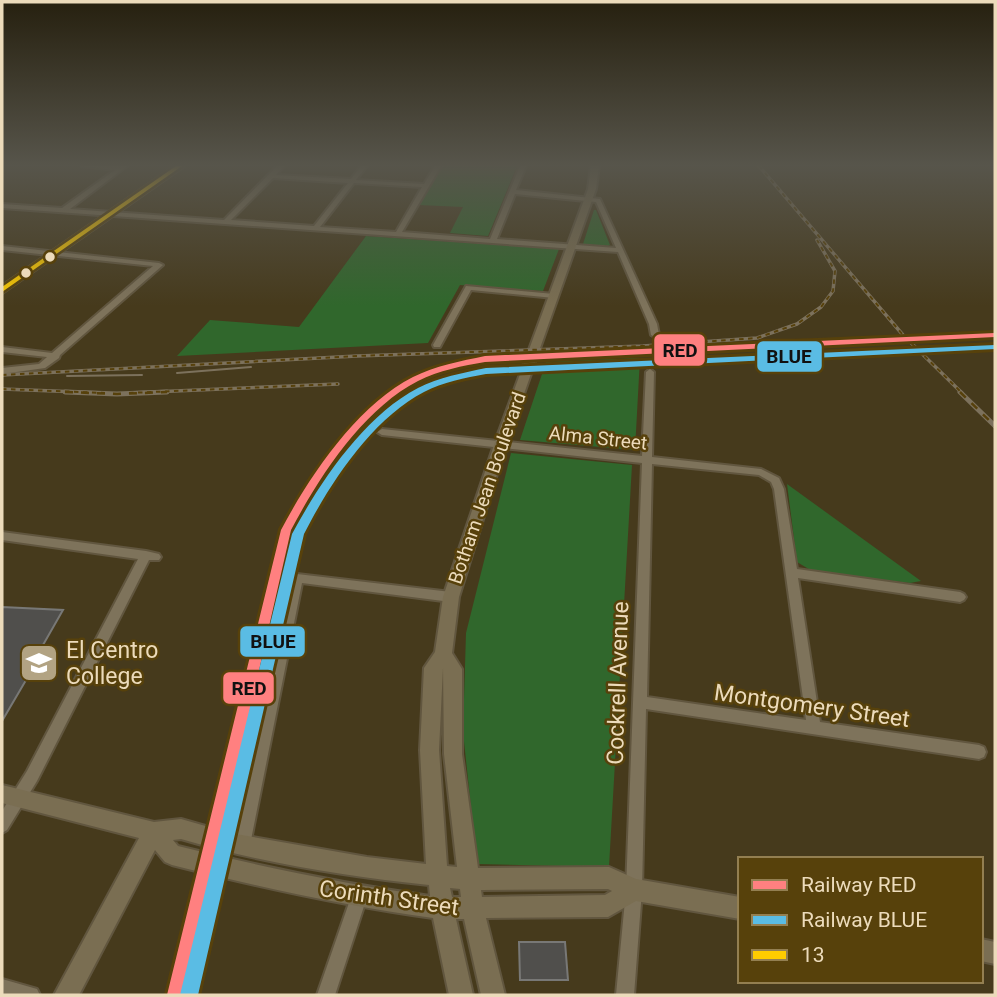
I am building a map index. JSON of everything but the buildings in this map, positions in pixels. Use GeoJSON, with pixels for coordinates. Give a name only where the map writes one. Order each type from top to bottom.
{"type":"FeatureCollection","features":[{"type":"Feature","properties":{"kind":"main road","name":"Botham Jean Boulevard"},"geometry":{"type":"LineString","coordinates":[[461,995],[441,908],[429,772],[433,667],[443,654],[451,597],[500,445],[584,213]]}},
{"type":"Feature","properties":{"kind":"main road"},"geometry":{"type":"LineString","coordinates":[[2,290],[112,214]]}},
{"type":"Feature","properties":{"kind":"main road","name":"Botham Jean Boulevard"},"geometry":{"type":"LineString","coordinates":[[443,654],[453,669],[453,754],[473,909],[493,995]]}},
{"type":"Feature","properties":{"kind":"main road","name":"Corinth Street"},"geometry":{"type":"LineString","coordinates":[[11,796],[154,832],[181,830],[242,845],[367,868],[470,879],[609,878],[634,890],[738,908]]}},
{"type":"Feature","properties":{"kind":"main road"},"geometry":{"type":"LineString","coordinates":[[66,995],[154,832]]}},
{"type":"Feature","properties":{"kind":"main road","name":"Corinth Street"},"geometry":{"type":"LineString","coordinates":[[154,832],[173,855],[272,880],[359,897],[441,908],[608,906],[634,890]]}},
{"type":"Feature","properties":{"kind":"street"},"geometry":{"type":"LineString","coordinates":[[87,213],[621,250]]}},
{"type":"Feature","properties":{"kind":"street"},"geometry":{"type":"LineString","coordinates":[[226,222],[235,213]]}},
{"type":"Feature","properties":{"kind":"street"},"geometry":{"type":"LineString","coordinates":[[316,228],[328,213]]}},
{"type":"Feature","properties":{"kind":"street"},"geometry":{"type":"LineString","coordinates":[[398,234],[411,213]]}},
{"type":"Feature","properties":{"kind":"street"},"geometry":{"type":"LineString","coordinates":[[493,240],[504,213]]}},
{"type":"Feature","properties":{"kind":"street"},"geometry":{"type":"LineString","coordinates":[[605,213],[653,324],[654,335]]}},
{"type":"Feature","properties":{"kind":"street"},"geometry":{"type":"LineString","coordinates":[[2,248],[159,265],[56,356],[33,369],[2,371]]}},
{"type":"Feature","properties":{"kind":"street"},"geometry":{"type":"LineString","coordinates":[[437,345],[469,288],[554,296]]}},
{"type":"Feature","properties":{"kind":"street"},"geometry":{"type":"LineString","coordinates":[[2,349],[56,356]]}},
{"type":"Feature","properties":{"kind":"street","name":"Cockrell Avenue"},"geometry":{"type":"LineString","coordinates":[[625,995],[634,890],[650,372]]}},
{"type":"Feature","properties":{"kind":"street","name":"Alma Street"},"geometry":{"type":"LineString","coordinates":[[382,432],[769,475],[779,489],[792,573]]}},
{"type":"Feature","properties":{"kind":"street"},"geometry":{"type":"LineString","coordinates":[[2,536],[150,556],[11,796],[2,824]]}},
{"type":"Feature","properties":{"kind":"street"},"geometry":{"type":"LineString","coordinates":[[814,728],[792,573],[960,597]]}},
{"type":"Feature","properties":{"kind":"street"},"geometry":{"type":"LineString","coordinates":[[242,845],[297,578],[451,597]]}},
{"type":"Feature","properties":{"kind":"street","name":"Montgomery Street"},"geometry":{"type":"LineString","coordinates":[[640,702],[979,752]]}},
{"type":"Feature","properties":{"kind":"street"},"geometry":{"type":"LineString","coordinates":[[326,995],[359,897]]}},
{"type":"Feature","properties":{"kind":"street"},"geometry":{"type":"LineString","coordinates":[[2,988],[31,995]]}},
{"type":"Feature","properties":{"kind":"green space"},"geometry":{"type":"Polygon","coordinates":[[[460,213],[498,213],[488,236],[450,233],[460,213]]]}},
{"type":"Feature","properties":{"kind":"green space"},"geometry":{"type":"Polygon","coordinates":[[[593,213],[597,213],[610,245],[583,244],[593,213]]]}},
{"type":"Feature","properties":{"kind":"green space"},"geometry":{"type":"Polygon","coordinates":[[[366,236],[559,249],[543,291],[460,285],[428,343],[177,356],[210,320],[299,327],[366,236]]]}},
{"type":"Feature","properties":{"kind":"green space"},"geometry":{"type":"Polygon","coordinates":[[[640,358],[635,450],[520,440],[546,362],[640,358]]]}},
{"type":"Feature","properties":{"kind":"green space"},"geometry":{"type":"Polygon","coordinates":[[[511,453],[632,465],[609,867],[477,864],[463,732],[466,633],[511,453]]]}},
{"type":"Feature","properties":{"kind":"green space"},"geometry":{"type":"Polygon","coordinates":[[[787,484],[921,581],[910,583],[812,571],[797,562],[787,484]]]}},
{"type":"Feature","properties":{"kind":"tram line"},"geometry":{"type":"LineString","coordinates":[[177,373],[251,367]]}},
{"type":"Feature","properties":{"kind":"tram line"},"geometry":{"type":"LineString","coordinates":[[67,376],[142,375]]}},
{"type":"Feature","properties":{"kind":"tram line"},"geometry":{"type":"LineString","coordinates":[[320,484],[359,441]]}},
{"type":"Feature","properties":{"kind":"railway"},"geometry":{"type":"LineString","coordinates":[[799,213],[903,335],[962,393]]}},
{"type":"Feature","properties":{"kind":"railway"},"geometry":{"type":"LineString","coordinates":[[2,375],[357,356],[643,346],[757,338],[797,324],[821,307],[833,291],[835,271],[817,240]]}},
{"type":"Feature","properties":{"kind":"railway"},"geometry":{"type":"LineString","coordinates":[[129,393],[338,384]]}},
{"type":"Feature","properties":{"kind":"railway"},"geometry":{"type":"LineString","coordinates":[[2,389],[105,393]]}},
{"type":"Feature","properties":{"kind":"railway"},"geometry":{"type":"LineString","coordinates":[[65,392],[167,392]]}},
{"type":"Feature","properties":{"kind":"railway"},"geometry":{"type":"LineString","coordinates":[[960,392],[995,426]]}},
{"type":"Feature","properties":{"kind":"rail line","name":"RED"},"geometry":{"type":"LineString","coordinates":[[176,995],[286,530],[309,490],[340,446],[394,392],[430,373],[485,359],[995,335]]}},
{"type":"Feature","properties":{"kind":"rail line","name":"BLUE"},"geometry":{"type":"LineString","coordinates":[[189,995],[298,534],[320,496],[350,454],[384,417],[402,402],[435,384],[486,371],[995,347]]}},
{"type":"Feature","properties":{"kind":"transit line","name":"13"},"geometry":{"type":"LineString","coordinates":[[2,290],[113,213]]}},
{"type":"Feature","properties":{"kind":"place","name":"El Centro College"},"geometry":{"type":"Point","coordinates":[39,663]}}]}
